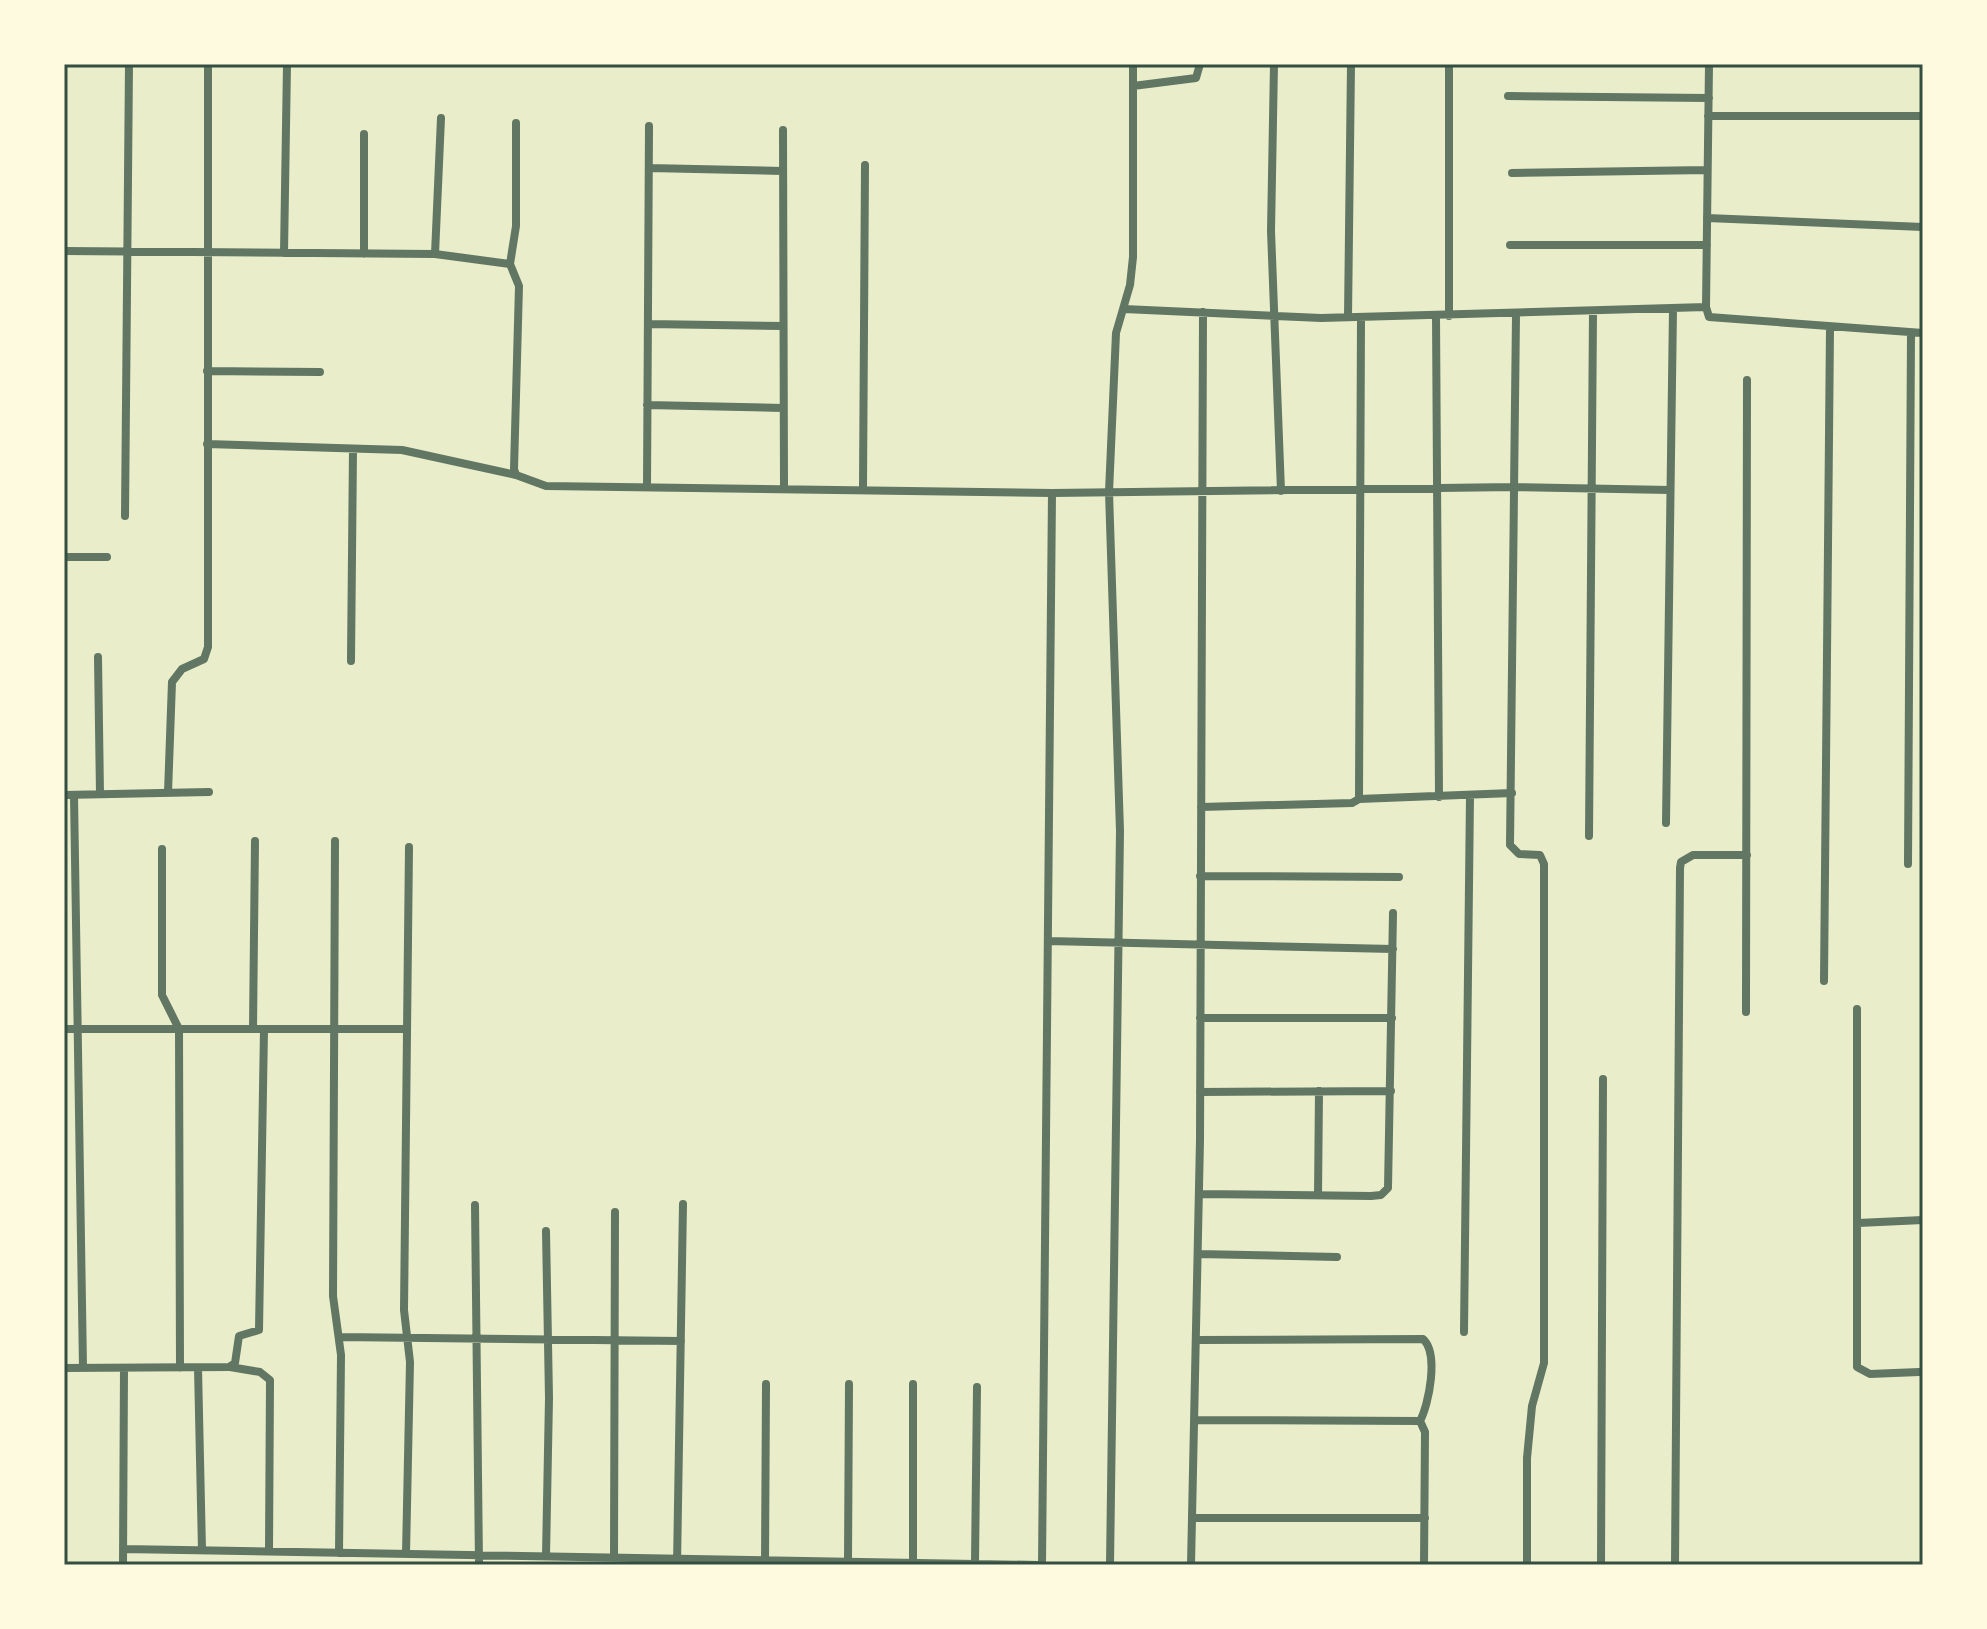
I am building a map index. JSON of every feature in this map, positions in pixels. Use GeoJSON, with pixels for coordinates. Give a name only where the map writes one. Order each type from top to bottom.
{"type":"FeatureCollection","features":[{"type":"Feature","properties":{"kind":"street"},"geometry":{"type":"LineString","coordinates":[[125,516],[129,64]]}},
{"type":"Feature","properties":{"kind":"street"},"geometry":{"type":"LineString","coordinates":[[168,793],[172,682],[182,669],[204,659],[208,647],[208,64]]}},
{"type":"Feature","properties":{"kind":"street"},"geometry":{"type":"LineString","coordinates":[[284,253],[287,64]]}},
{"type":"Feature","properties":{"kind":"street"},"geometry":{"type":"LineString","coordinates":[[1110,1565],[1120,831],[1109,492],[1116,333],[1124,309],[1133,257],[1133,64]]}},
{"type":"Feature","properties":{"kind":"street"},"geometry":{"type":"LineString","coordinates":[[1133,86],[1196,78],[1200,64]]}},
{"type":"Feature","properties":{"kind":"street"},"geometry":{"type":"LineString","coordinates":[[1274,64],[1271,231],[1277,316],[1281,491]]}},
{"type":"Feature","properties":{"kind":"street"},"geometry":{"type":"LineString","coordinates":[[1348,317],[1351,64]]}},
{"type":"Feature","properties":{"kind":"street"},"geometry":{"type":"LineString","coordinates":[[1449,64],[1449,316]]}},
{"type":"Feature","properties":{"kind":"street"},"geometry":{"type":"LineString","coordinates":[[1709,64],[1706,307],[1713,319],[1923,333]]}},
{"type":"Feature","properties":{"kind":"street"},"geometry":{"type":"LineString","coordinates":[[1508,96],[1709,98]]}},
{"type":"Feature","properties":{"kind":"street"},"geometry":{"type":"LineString","coordinates":[[1708,116],[1923,116]]}},
{"type":"Feature","properties":{"kind":"street"},"geometry":{"type":"LineString","coordinates":[[435,254],[441,118]]}},
{"type":"Feature","properties":{"kind":"street"},"geometry":{"type":"LineString","coordinates":[[516,123],[516,226],[510,264],[519,286],[516,475]]}},
{"type":"Feature","properties":{"kind":"street"},"geometry":{"type":"LineString","coordinates":[[647,487],[649,126]]}},
{"type":"Feature","properties":{"kind":"street"},"geometry":{"type":"LineString","coordinates":[[783,130],[784,487]]}},
{"type":"Feature","properties":{"kind":"street"},"geometry":{"type":"LineString","coordinates":[[364,134],[364,254]]}},
{"type":"Feature","properties":{"kind":"street"},"geometry":{"type":"LineString","coordinates":[[863,488],[865,165]]}},
{"type":"Feature","properties":{"kind":"street"},"geometry":{"type":"LineString","coordinates":[[649,168],[783,171]]}},
{"type":"Feature","properties":{"kind":"street"},"geometry":{"type":"LineString","coordinates":[[1512,173],[1707,170]]}},
{"type":"Feature","properties":{"kind":"street"},"geometry":{"type":"LineString","coordinates":[[1707,218],[1923,227]]}},
{"type":"Feature","properties":{"kind":"street"},"geometry":{"type":"LineString","coordinates":[[1510,245],[1707,245]]}},
{"type":"Feature","properties":{"kind":"street"},"geometry":{"type":"LineString","coordinates":[[64,251],[435,254],[510,264]]}},
{"type":"Feature","properties":{"kind":"street"},"geometry":{"type":"LineString","coordinates":[[1124,309],[1361,317],[1516,315],[1706,307]]}},
{"type":"Feature","properties":{"kind":"street"},"geometry":{"type":"LineString","coordinates":[[1666,823],[1673,309]]}},
{"type":"Feature","properties":{"kind":"street"},"geometry":{"type":"LineString","coordinates":[[1191,1565],[1200,1092],[1203,312]]}},
{"type":"Feature","properties":{"kind":"street"},"geometry":{"type":"LineString","coordinates":[[1589,836],[1593,312]]}},
{"type":"Feature","properties":{"kind":"street"},"geometry":{"type":"LineString","coordinates":[[1516,315],[1512,851],[1540,855],[1544,864],[1544,1363],[1532,1406],[1527,1458],[1527,1565]]}},
{"type":"Feature","properties":{"kind":"street"},"geometry":{"type":"LineString","coordinates":[[1436,316],[1439,797]]}},
{"type":"Feature","properties":{"kind":"street"},"geometry":{"type":"LineString","coordinates":[[1359,799],[1361,317]]}},
{"type":"Feature","properties":{"kind":"street"},"geometry":{"type":"LineString","coordinates":[[648,324],[783,326]]}},
{"type":"Feature","properties":{"kind":"street"},"geometry":{"type":"LineString","coordinates":[[1824,981],[1830,328]]}},
{"type":"Feature","properties":{"kind":"street"},"geometry":{"type":"LineString","coordinates":[[1908,864],[1911,333]]}},
{"type":"Feature","properties":{"kind":"street"},"geometry":{"type":"LineString","coordinates":[[207,371],[320,372]]}},
{"type":"Feature","properties":{"kind":"street"},"geometry":{"type":"LineString","coordinates":[[1746,1012],[1747,380]]}},
{"type":"Feature","properties":{"kind":"street"},"geometry":{"type":"LineString","coordinates":[[647,405],[783,408]]}},
{"type":"Feature","properties":{"kind":"street"},"geometry":{"type":"LineString","coordinates":[[207,444],[437,455],[546,486],[1052,493],[1514,487],[1670,490]]}},
{"type":"Feature","properties":{"kind":"street"},"geometry":{"type":"LineString","coordinates":[[351,661],[353,449]]}},
{"type":"Feature","properties":{"kind":"street"},"geometry":{"type":"LineString","coordinates":[[123,1549],[406,1554],[479,1560],[546,1556],[588,1561],[614,1557],[677,1562],[848,1560],[866,1563],[1041,1565],[1052,493]]}},
{"type":"Feature","properties":{"kind":"street"},"geometry":{"type":"LineString","coordinates":[[64,557],[107,557]]}},
{"type":"Feature","properties":{"kind":"street"},"geometry":{"type":"LineString","coordinates":[[98,657],[100,794]]}},
{"type":"Feature","properties":{"kind":"street"},"geometry":{"type":"LineString","coordinates":[[83,1368],[78,1029],[69,795],[209,792]]}},
{"type":"Feature","properties":{"kind":"street"},"geometry":{"type":"LineString","coordinates":[[1201,807],[1352,803],[1359,799],[1512,793]]}},
{"type":"Feature","properties":{"kind":"street"},"geometry":{"type":"LineString","coordinates":[[1464,1332],[1470,795]]}},
{"type":"Feature","properties":{"kind":"street"},"geometry":{"type":"LineString","coordinates":[[253,1029],[255,841]]}},
{"type":"Feature","properties":{"kind":"street"},"geometry":{"type":"LineString","coordinates":[[335,841],[333,1296],[340,1337],[339,1553]]}},
{"type":"Feature","properties":{"kind":"street"},"geometry":{"type":"LineString","coordinates":[[406,1554],[410,1362],[407,1337],[406,1029],[409,847]]}},
{"type":"Feature","properties":{"kind":"street"},"geometry":{"type":"LineString","coordinates":[[162,849],[162,995],[179,1029],[180,1368]]}},
{"type":"Feature","properties":{"kind":"street"},"geometry":{"type":"LineString","coordinates":[[1675,1565],[1680,868],[1681,862],[1693,855],[1747,855]]}},
{"type":"Feature","properties":{"kind":"street"},"geometry":{"type":"LineString","coordinates":[[1200,876],[1399,877]]}},
{"type":"Feature","properties":{"kind":"street"},"geometry":{"type":"LineString","coordinates":[[1199,1194],[1371,1196],[1381,1195],[1388,1188],[1393,913]]}},
{"type":"Feature","properties":{"kind":"street"},"geometry":{"type":"LineString","coordinates":[[1048,941],[1393,949]]}},
{"type":"Feature","properties":{"kind":"street"},"geometry":{"type":"LineString","coordinates":[[1857,1009],[1857,1367],[1870,1374],[1919,1372]]}},
{"type":"Feature","properties":{"kind":"street"},"geometry":{"type":"LineString","coordinates":[[1200,1018],[1392,1018]]}},
{"type":"Feature","properties":{"kind":"street"},"geometry":{"type":"LineString","coordinates":[[64,1029],[406,1029]]}},
{"type":"Feature","properties":{"kind":"street"},"geometry":{"type":"LineString","coordinates":[[229,1367],[235,1363],[239,1336],[259,1330],[261,1326],[264,1029]]}},
{"type":"Feature","properties":{"kind":"street"},"geometry":{"type":"LineString","coordinates":[[1601,1565],[1603,1079]]}},
{"type":"Feature","properties":{"kind":"street"},"geometry":{"type":"LineString","coordinates":[[1318,1195],[1319,1091]]}},
{"type":"Feature","properties":{"kind":"street"},"geometry":{"type":"LineString","coordinates":[[1200,1092],[1391,1091]]}},
{"type":"Feature","properties":{"kind":"street"},"geometry":{"type":"LineString","coordinates":[[677,1562],[683,1204]]}},
{"type":"Feature","properties":{"kind":"street"},"geometry":{"type":"LineString","coordinates":[[475,1205],[479,1560]]}},
{"type":"Feature","properties":{"kind":"street"},"geometry":{"type":"LineString","coordinates":[[614,1557],[615,1212]]}},
{"type":"Feature","properties":{"kind":"street"},"geometry":{"type":"LineString","coordinates":[[1858,1223],[1923,1220]]}},
{"type":"Feature","properties":{"kind":"street"},"geometry":{"type":"LineString","coordinates":[[546,1231],[549,1398],[546,1556]]}},
{"type":"Feature","properties":{"kind":"street"},"geometry":{"type":"LineString","coordinates":[[1198,1254],[1337,1257]]}},
{"type":"Feature","properties":{"kind":"street"},"geometry":{"type":"LineString","coordinates":[[340,1337],[681,1341]]}},
{"type":"Feature","properties":{"kind":"street"},"geometry":{"type":"LineString","coordinates":[[1196,1340],[1423,1339],[1429,1349],[1431,1392],[1420,1421],[1425,1432],[1424,1565]]}},
{"type":"Feature","properties":{"kind":"street"},"geometry":{"type":"LineString","coordinates":[[64,1368],[229,1367],[260,1372],[270,1380],[269,1551]]}},
{"type":"Feature","properties":{"kind":"street"},"geometry":{"type":"LineString","coordinates":[[123,1565],[124,1368]]}},
{"type":"Feature","properties":{"kind":"street"},"geometry":{"type":"LineString","coordinates":[[198,1368],[202,1550]]}},
{"type":"Feature","properties":{"kind":"street"},"geometry":{"type":"LineString","coordinates":[[765,1562],[766,1384]]}},
{"type":"Feature","properties":{"kind":"street"},"geometry":{"type":"LineString","coordinates":[[848,1560],[849,1384]]}},
{"type":"Feature","properties":{"kind":"street"},"geometry":{"type":"LineString","coordinates":[[913,1384],[913,1562]]}},
{"type":"Feature","properties":{"kind":"street"},"geometry":{"type":"LineString","coordinates":[[975,1563],[977,1387]]}},
{"type":"Feature","properties":{"kind":"street"},"geometry":{"type":"LineString","coordinates":[[1194,1420],[1420,1421]]}},
{"type":"Feature","properties":{"kind":"street"},"geometry":{"type":"LineString","coordinates":[[1192,1518],[1425,1518]]}}]}
